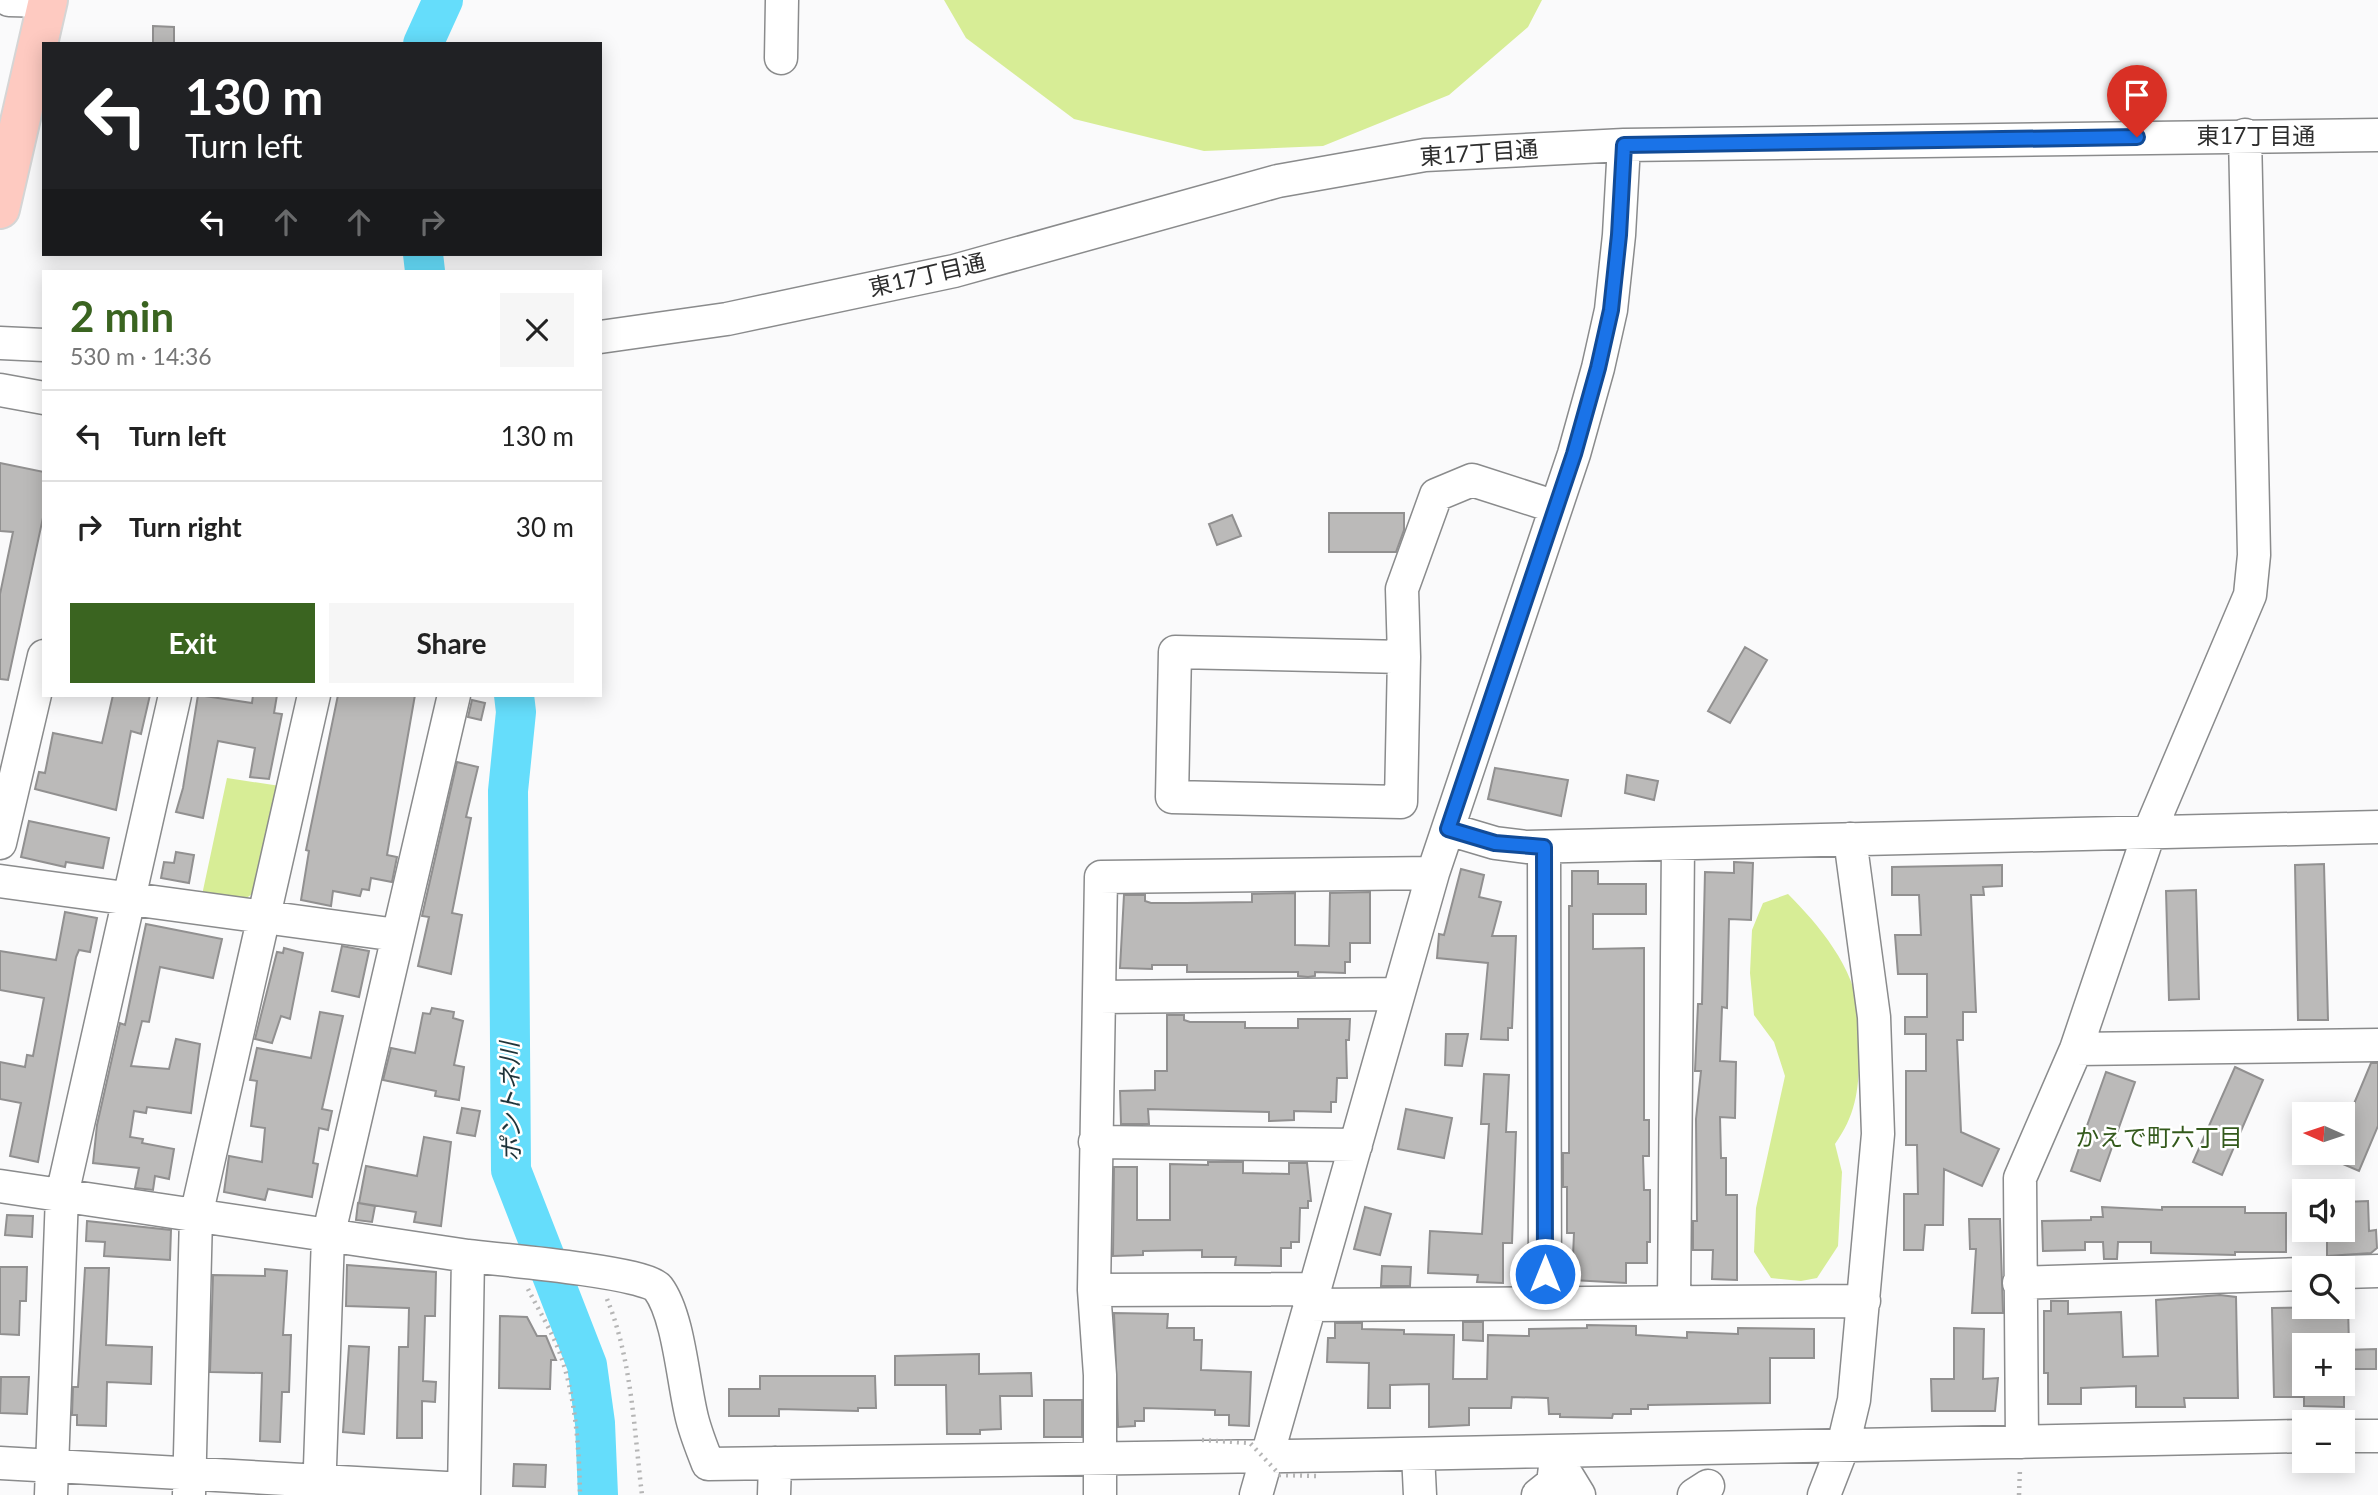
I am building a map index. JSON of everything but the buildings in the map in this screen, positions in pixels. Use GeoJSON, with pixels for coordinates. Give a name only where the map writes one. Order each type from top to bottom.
{"type":"FeatureCollection","features":[{"type":"Feature","properties":{"kind":"main road"},"geometry":{"type":"LineString","coordinates":[[0,209],[10,119],[48,1]]}},
{"type":"Feature","properties":{"kind":"street"},"geometry":{"type":"LineString","coordinates":[[9,0],[48,1]]}},
{"type":"Feature","properties":{"kind":"street"},"geometry":{"type":"LineString","coordinates":[[781,58],[782,0]]}},
{"type":"Feature","properties":{"kind":"street"},"geometry":{"type":"LineString","coordinates":[[2022,1442],[2020,1178],[2076,1049],[2149,833],[2250,595],[2253,555],[2245,135]]}},
{"type":"Feature","properties":{"kind":"street","name":"東17丁目通"},"geometry":{"type":"LineString","coordinates":[[602,337],[727,318],[954,271],[1278,181],[1425,155],[1624,145],[2378,135]]}},
{"type":"Feature","properties":{"kind":"street"},"geometry":{"type":"LineString","coordinates":[[1256,1495],[1433,873],[1574,454],[1611,310],[1624,145]]}},
{"type":"Feature","properties":{"kind":"street"},"geometry":{"type":"LineString","coordinates":[[0,343],[42,345]]}},
{"type":"Feature","properties":{"kind":"street"},"geometry":{"type":"LineString","coordinates":[[0,390],[42,398]]}},
{"type":"Feature","properties":{"kind":"street"},"geometry":{"type":"LineString","coordinates":[[1404,657],[1175,652],[1172,797],[1401,802],[1404,657],[1402,589],[1436,495],[1472,480],[1556,507]]}},
{"type":"Feature","properties":{"kind":"street"},"geometry":{"type":"LineString","coordinates":[[0,844],[42,665]]}},
{"type":"Feature","properties":{"kind":"street"},"geometry":{"type":"LineString","coordinates":[[51,1481],[62,1195],[175,697]]}},
{"type":"Feature","properties":{"kind":"street"},"geometry":{"type":"LineString","coordinates":[[189,1485],[196,1216],[314,697]]}},
{"type":"Feature","properties":{"kind":"street"},"geometry":{"type":"LineString","coordinates":[[319,1488],[328,1237],[454,697]]}},
{"type":"Feature","properties":{"kind":"street"},"geometry":{"type":"LineString","coordinates":[[1448,829],[1495,843],[1544,847],[2378,827]]}},
{"type":"Feature","properties":{"kind":"street"},"geometry":{"type":"LineString","coordinates":[[1824,1495],[1843,1446],[1854,1400],[1876,1159],[1878,1085],[1867,949],[1850,839]]}},
{"type":"Feature","properties":{"kind":"street"},"geometry":{"type":"LineString","coordinates":[[1674,1301],[1678,844]]}},
{"type":"Feature","properties":{"kind":"street"},"geometry":{"type":"LineString","coordinates":[[1544,847],[1545,1301]]}},
{"type":"Feature","properties":{"kind":"street"},"geometry":{"type":"LineString","coordinates":[[1100,1495],[1100,1375],[1094,1290],[1101,877],[1433,873]]}},
{"type":"Feature","properties":{"kind":"street"},"geometry":{"type":"LineString","coordinates":[[0,881],[128,901],[397,935]]}},
{"type":"Feature","properties":{"kind":"street"},"geometry":{"type":"LineString","coordinates":[[1099,997],[1398,994]]}},
{"type":"Feature","properties":{"kind":"street"},"geometry":{"type":"LineString","coordinates":[[2076,1049],[2378,1045]]}},
{"type":"Feature","properties":{"kind":"street"},"geometry":{"type":"LineString","coordinates":[[1095,1142],[1356,1145]]}},
{"type":"Feature","properties":{"kind":"street"},"geometry":{"type":"LineString","coordinates":[[0,1186],[328,1237],[644,1280],[657,1287],[670,1318],[692,1418],[708,1464],[1266,1457],[2292,1436]]}},
{"type":"Feature","properties":{"kind":"street"},"geometry":{"type":"LineString","coordinates":[[0,1463],[51,1481],[464,1492],[468,1256]]}},
{"type":"Feature","properties":{"kind":"street"},"geometry":{"type":"LineString","coordinates":[[2355,1272],[2378,1271]]}},
{"type":"Feature","properties":{"kind":"street"},"geometry":{"type":"LineString","coordinates":[[2019,1283],[2292,1274]]}},
{"type":"Feature","properties":{"kind":"street"},"geometry":{"type":"LineString","coordinates":[[1094,1290],[1545,1301],[1864,1301]]}},
{"type":"Feature","properties":{"kind":"street"},"geometry":{"type":"LineString","coordinates":[[2355,1436],[2378,1436]]}},
{"type":"Feature","properties":{"kind":"street"},"geometry":{"type":"LineString","coordinates":[[1557,1451],[1557,1491]]}},
{"type":"Feature","properties":{"kind":"street"},"geometry":{"type":"LineString","coordinates":[[1418,1454],[1419,1495]]}},
{"type":"Feature","properties":{"kind":"street"},"geometry":{"type":"LineString","coordinates":[[774,1495],[775,1463]]}},
{"type":"Feature","properties":{"kind":"path"},"geometry":{"type":"LineString","coordinates":[[520,1262],[559,1352],[571,1395],[579,1449],[580,1495]]}},
{"type":"Feature","properties":{"kind":"path"},"geometry":{"type":"LineString","coordinates":[[589,1271],[616,1321],[628,1376],[642,1495]]}},
{"type":"Feature","properties":{"kind":"path"},"geometry":{"type":"LineString","coordinates":[[1202,1440],[1250,1443],[1280,1475],[1318,1476]]}},
{"type":"Feature","properties":{"kind":"green space"},"geometry":{"type":"Polygon","coordinates":[[[944,0],[1542,0],[1528,27],[1449,95],[1323,146],[1204,151],[1074,119],[966,38],[944,0]]]}},
{"type":"Feature","properties":{"kind":"green space"},"geometry":{"type":"Polygon","coordinates":[[[227,778],[280,786],[255,892],[245,899],[202,895],[227,778]]]}},
{"type":"Feature","properties":{"kind":"green space"},"geometry":{"type":"Polygon","coordinates":[[[1788,894],[1823,933],[1843,964],[1856,997],[1860,1025],[1858,1081],[1854,1103],[1842,1134],[1835,1144],[1842,1172],[1838,1246],[1817,1278],[1801,1281],[1771,1278],[1754,1252],[1756,1208],[1785,1076],[1774,1042],[1754,1015],[1750,973],[1752,930],[1763,903],[1788,894]]]}},
{"type":"Feature","properties":{"kind":"waterway","name":"ポントネ川"},"geometry":{"type":"LineString","coordinates":[[424,42],[443,0]]}},
{"type":"Feature","properties":{"kind":"waterway","name":"ポントネ川"},"geometry":{"type":"LineString","coordinates":[[423,256],[425,270]]}},
{"type":"Feature","properties":{"kind":"waterway","name":"ポントネ川"},"geometry":{"type":"LineString","coordinates":[[514,697],[516,712],[508,791],[511,1170],[587,1365],[595,1423],[598,1495]]}},
{"type":"Feature","properties":{"kind":"district","name":"かえで町六丁目"},"geometry":{"type":"Point","coordinates":[2159,1138]}},
{"type":"Feature","properties":{"kind":"route"},"geometry":{"type":"LineString","coordinates":[[1545,1274],[1544,847],[1495,843],[1448,829],[1574,454],[1598,368],[1611,310],[1624,145],[2137,137]]}}]}
